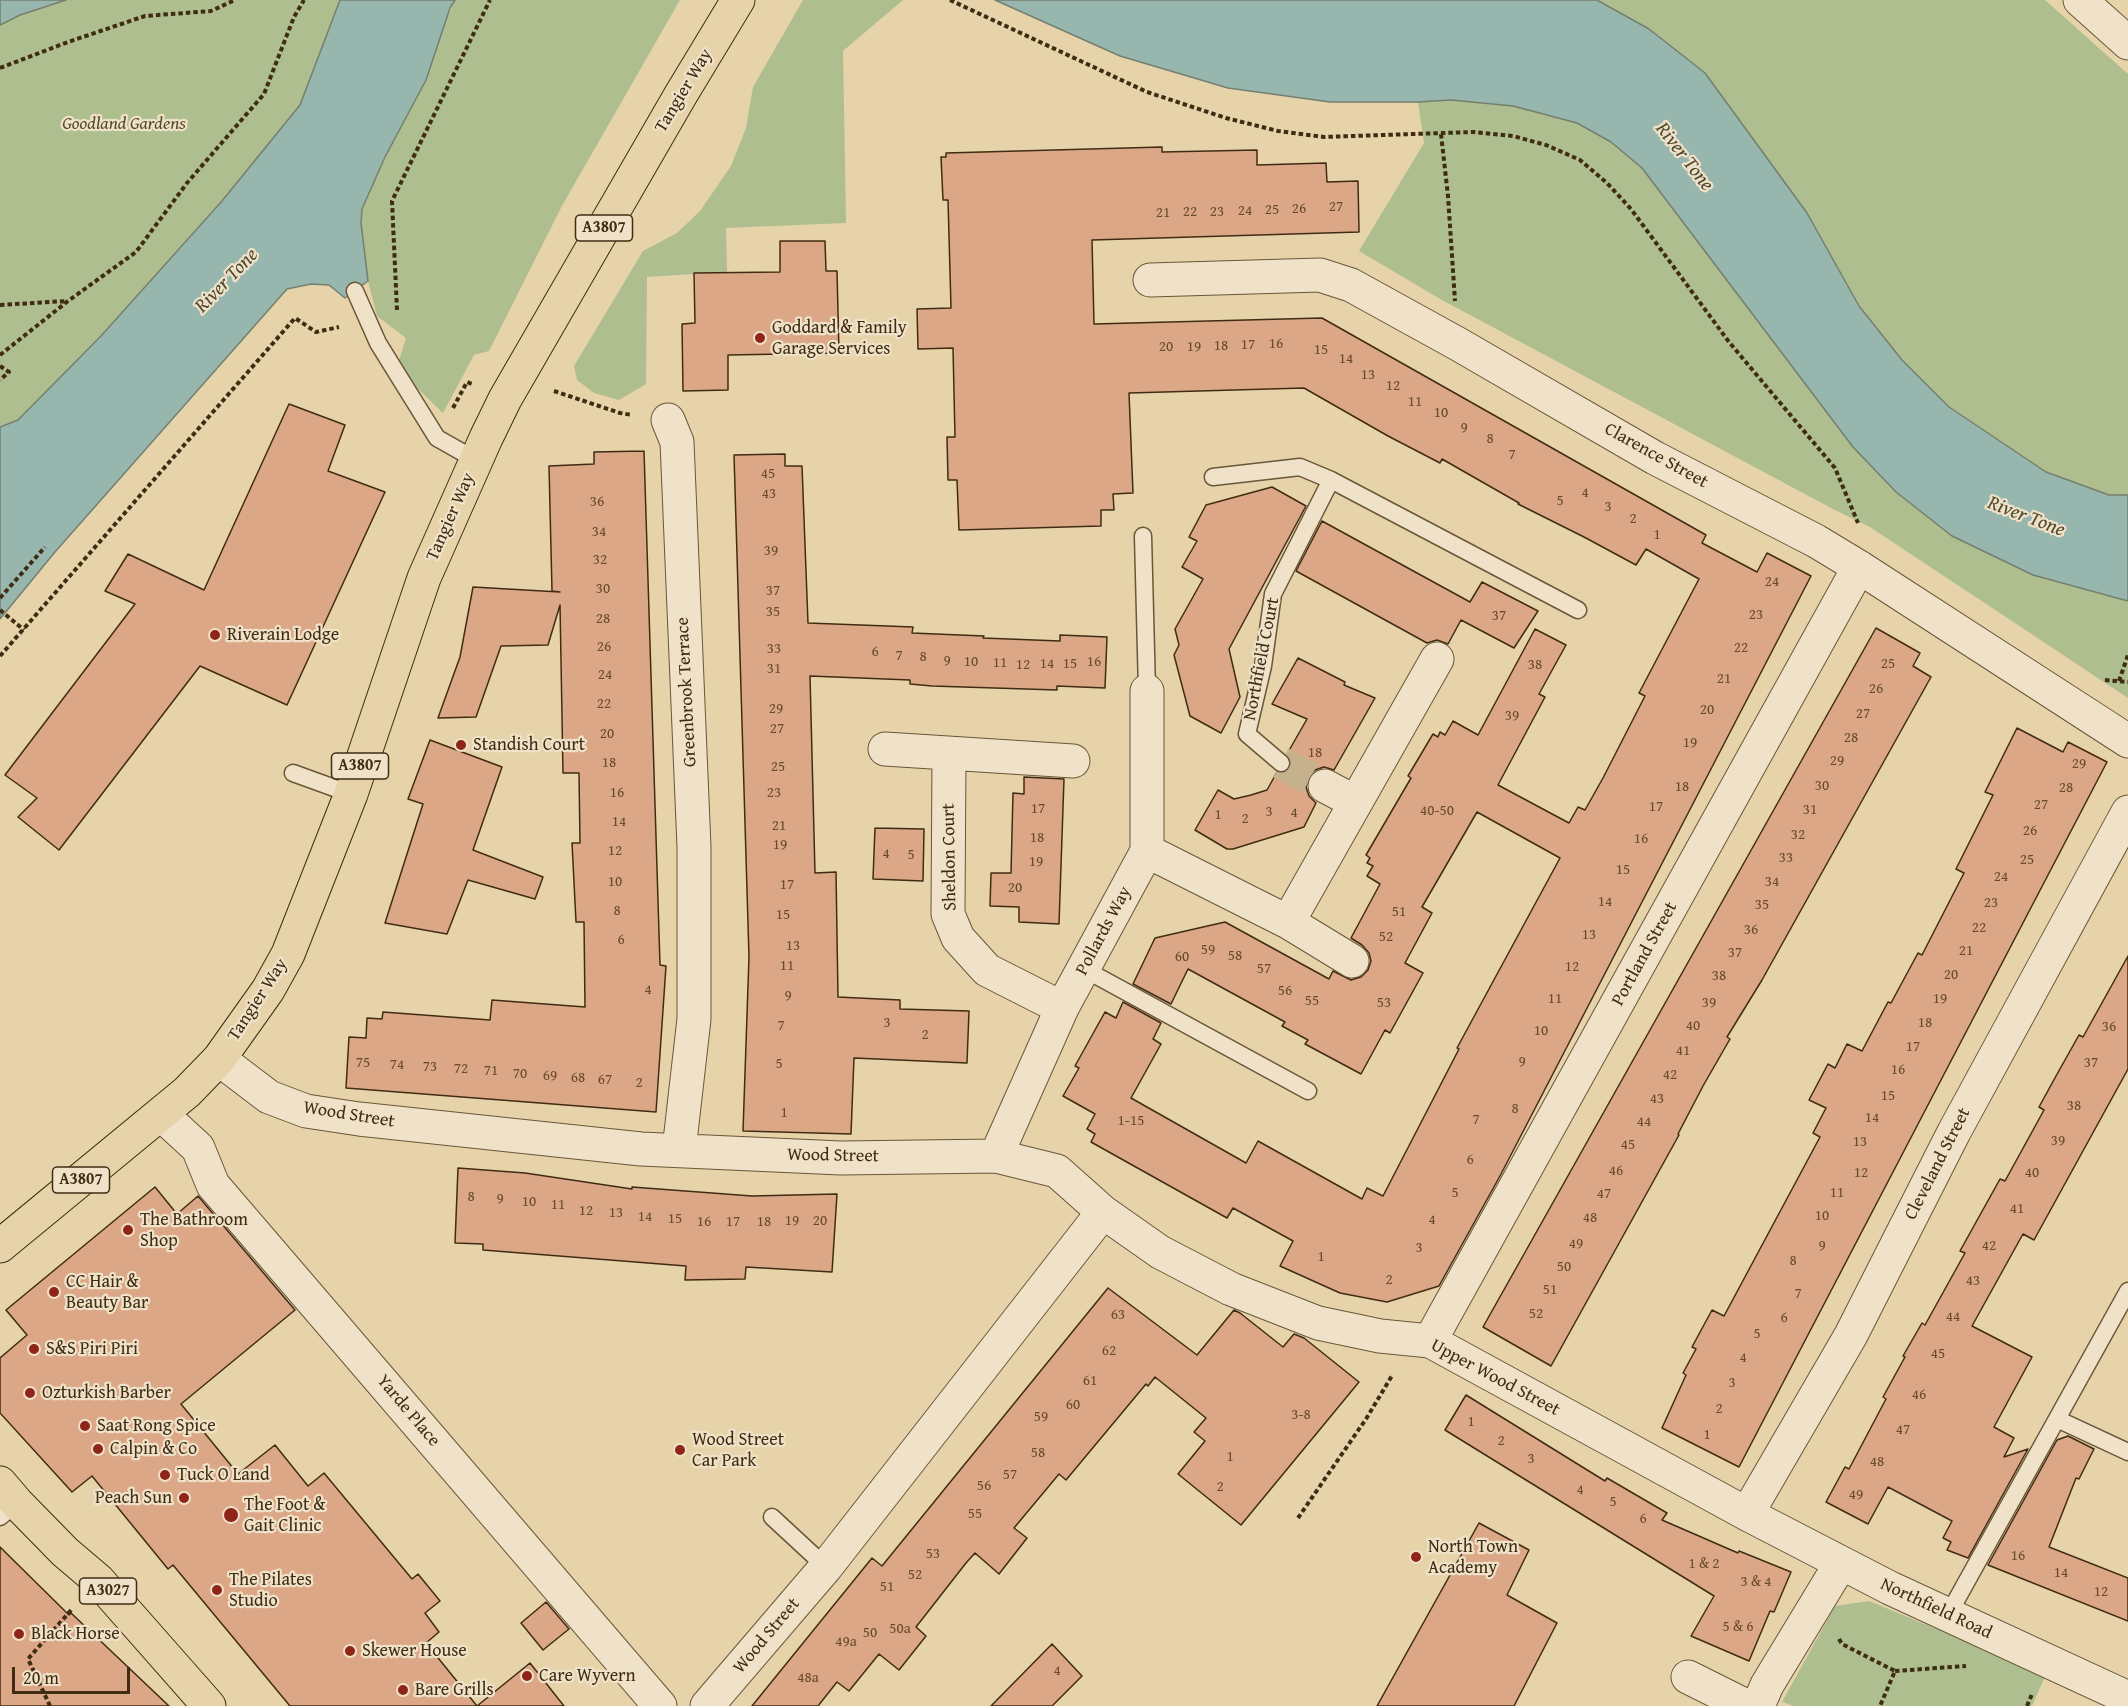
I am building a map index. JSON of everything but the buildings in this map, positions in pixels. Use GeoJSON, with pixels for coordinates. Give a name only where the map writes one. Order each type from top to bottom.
{"type":"FeatureCollection","features":[{"type":"Feature","properties":{"kind":"main road","name":"Tangier Way"},"geometry":{"type":"LineString","coordinates":[[219,1059],[268,990],[288,954],[351,794],[424,578],[505,399],[738,0]]}},
{"type":"Feature","properties":{"kind":"main road","name":"A3807"},"geometry":{"type":"LineString","coordinates":[[0,1246],[162,1114],[219,1059]]}},
{"type":"Feature","properties":{"kind":"main road","name":"A3027"},"geometry":{"type":"LineString","coordinates":[[6,1501],[98,1580],[209,1706]]}},
{"type":"Feature","properties":{"kind":"street"},"geometry":{"type":"LineString","coordinates":[[2080,0],[2128,43]]}},
{"type":"Feature","properties":{"kind":"street","name":"Clarence Street"},"geometry":{"type":"LineString","coordinates":[[1150,280],[1320,275],[1351,285],[1655,458],[1859,567],[2128,741]]}},
{"type":"Feature","properties":{"kind":"street","name":"Greenbrook Terrace"},"geometry":{"type":"LineString","coordinates":[[668,420],[677,442],[694,847],[694,1019],[679,1150]]}},
{"type":"Feature","properties":{"kind":"street","name":"Portland Street"},"geometry":{"type":"LineString","coordinates":[[1421,1340],[1859,567]]}},
{"type":"Feature","properties":{"kind":"street"},"geometry":{"type":"LineString","coordinates":[[1288,922],[1437,659]]}},
{"type":"Feature","properties":{"kind":"street","name":"Pollards Way"},"geometry":{"type":"LineString","coordinates":[[996,1156],[1062,1008],[1147,850],[1147,691]]}},
{"type":"Feature","properties":{"kind":"street"},"geometry":{"type":"LineString","coordinates":[[885,749],[949,755],[1073,761]]}},
{"type":"Feature","properties":{"kind":"street","name":"Sheldon Court"},"geometry":{"type":"LineString","coordinates":[[949,755],[948,914],[958,938],[987,970],[1062,1008]]}},
{"type":"Feature","properties":{"kind":"street"},"geometry":{"type":"LineString","coordinates":[[1325,786],[1355,802]]}},
{"type":"Feature","properties":{"kind":"street","name":"Cleveland Street"},"geometry":{"type":"LineString","coordinates":[[1747,1514],[1851,1335],[1954,1132],[2128,812]]}},
{"type":"Feature","properties":{"kind":"street"},"geometry":{"type":"LineString","coordinates":[[1147,850],[1288,922],[1352,962]]}},
{"type":"Feature","properties":{"kind":"street","name":"Wood Street"},"geometry":{"type":"LineString","coordinates":[[219,1059],[268,1097],[306,1111],[359,1119],[641,1149],[841,1158],[996,1156],[1057,1171],[1103,1212],[826,1567],[708,1706]]}},
{"type":"Feature","properties":{"kind":"street","name":"Yarde Place"},"geometry":{"type":"LineString","coordinates":[[162,1114],[198,1148],[213,1185],[660,1706]]}},
{"type":"Feature","properties":{"kind":"street","name":"Upper Wood Street"},"geometry":{"type":"LineString","coordinates":[[1103,1212],[1160,1252],[1231,1289],[1318,1323],[1380,1336],[1421,1340],[1747,1514]]}},
{"type":"Feature","properties":{"kind":"street","name":"Northfield Road"},"geometry":{"type":"LineString","coordinates":[[1747,1514],[1948,1615],[2128,1698]]}},
{"type":"Feature","properties":{"kind":"street"},"geometry":{"type":"LineString","coordinates":[[1758,1706],[1767,1685],[1841,1563]]}},
{"type":"Feature","properties":{"kind":"street"},"geometry":{"type":"LineString","coordinates":[[1688,1677],[1746,1706]]}},
{"type":"Feature","properties":{"kind":"lane"},"geometry":{"type":"LineString","coordinates":[[355,291],[378,344],[437,438],[476,460]]}},
{"type":"Feature","properties":{"kind":"lane"},"geometry":{"type":"LineString","coordinates":[[1213,477],[1300,467],[1331,480],[1578,610]]}},
{"type":"Feature","properties":{"kind":"lane","name":"Northfield Court"},"geometry":{"type":"LineString","coordinates":[[1281,763],[1247,734],[1263,666],[1273,594],[1331,480]]}},
{"type":"Feature","properties":{"kind":"lane"},"geometry":{"type":"LineString","coordinates":[[1143,536],[1147,691]]}},
{"type":"Feature","properties":{"kind":"lane"},"geometry":{"type":"LineString","coordinates":[[293,773],[351,794]]}},
{"type":"Feature","properties":{"kind":"lane"},"geometry":{"type":"LineString","coordinates":[[1084,969],[1308,1091]]}},
{"type":"Feature","properties":{"kind":"lane"},"geometry":{"type":"LineString","coordinates":[[1948,1615],[2128,1291]]}},
{"type":"Feature","properties":{"kind":"lane"},"geometry":{"type":"LineString","coordinates":[[2057,1419],[2128,1452]]}},
{"type":"Feature","properties":{"kind":"lane"},"geometry":{"type":"LineString","coordinates":[[772,1517],[826,1567]]}},
{"type":"Feature","properties":{"kind":"path"},"geometry":{"type":"LineString","coordinates":[[0,68],[145,16],[211,11],[235,0]]}},
{"type":"Feature","properties":{"kind":"path"},"geometry":{"type":"LineString","coordinates":[[0,355],[68,300],[136,252],[188,183],[264,94],[294,17],[304,0]]}},
{"type":"Feature","properties":{"kind":"path"},"geometry":{"type":"LineString","coordinates":[[378,344],[397,321],[392,201],[490,0]]}},
{"type":"Feature","properties":{"kind":"path"},"geometry":{"type":"LineString","coordinates":[[950,0],[1147,92],[1226,118],[1278,131],[1324,137],[1474,132],[1513,136],[1546,145],[1580,160],[1607,183],[1655,240],[1729,342],[1835,468],[1861,529]]}},
{"type":"Feature","properties":{"kind":"path"},"geometry":{"type":"LineString","coordinates":[[1441,134],[1448,196],[1458,344]]}},
{"type":"Feature","properties":{"kind":"path"},"geometry":{"type":"LineString","coordinates":[[0,305],[68,300]]}},
{"type":"Feature","properties":{"kind":"path"},"geometry":{"type":"LineString","coordinates":[[0,656],[296,318],[316,332],[339,326]]}},
{"type":"Feature","properties":{"kind":"path"},"geometry":{"type":"LineString","coordinates":[[0,366],[9,372],[0,380]]}},
{"type":"Feature","properties":{"kind":"path"},"geometry":{"type":"LineString","coordinates":[[548,399],[555,390],[620,413],[668,420]]}},
{"type":"Feature","properties":{"kind":"path"},"geometry":{"type":"LineString","coordinates":[[0,598],[45,547]]}},
{"type":"Feature","properties":{"kind":"path"},"geometry":{"type":"LineString","coordinates":[[0,610],[24,630]]}},
{"type":"Feature","properties":{"kind":"path"},"geometry":{"type":"LineString","coordinates":[[2119,681],[2128,655]]}},
{"type":"Feature","properties":{"kind":"path"},"geometry":{"type":"LineString","coordinates":[[1298,1518],[1421,1340]]}},
{"type":"Feature","properties":{"kind":"path"},"geometry":{"type":"LineString","coordinates":[[50,1706],[28,1659],[98,1580]]}},
{"type":"Feature","properties":{"kind":"path"},"geometry":{"type":"LineString","coordinates":[[1816,1604],[1842,1644],[1895,1671],[1880,1706]]}},
{"type":"Feature","properties":{"kind":"green space","name":"Goodland Gardens"},"geometry":{"type":"Polygon","coordinates":[[[0,0],[340,0],[300,105],[222,201],[101,336],[18,420],[0,427],[0,0]]]}},
{"type":"Feature","properties":{"kind":"green space"},"geometry":{"type":"Polygon","coordinates":[[[455,0],[680,0],[563,204],[489,351],[474,355],[443,413],[417,388],[398,364],[406,338],[377,316],[368,281],[361,223],[362,209],[455,0]]]}},
{"type":"Feature","properties":{"kind":"green space"},"geometry":{"type":"Polygon","coordinates":[[[803,0],[903,0],[843,51],[846,223],[726,228],[727,272],[647,277],[646,384],[619,400],[594,393],[577,380],[574,366],[643,251],[677,233],[700,211],[731,166],[746,128],[753,87],[803,0]]]}},
{"type":"Feature","properties":{"kind":"green space"},"geometry":{"type":"Polygon","coordinates":[[[1597,0],[2045,0],[2128,74],[2128,495],[2109,495],[2046,472],[1949,407],[1902,360],[1859,306],[1807,213],[1649,29],[1597,0]]]}},
{"type":"Feature","properties":{"kind":"green space"},"geometry":{"type":"Polygon","coordinates":[[[1451,100],[1513,106],[1576,123],[1611,142],[1642,168],[1853,447],[2033,575],[2128,601],[2128,698],[1870,527],[1442,300],[1359,251],[1424,143],[1418,102],[1451,100]]]}},
{"type":"Feature","properties":{"kind":"green space"},"geometry":{"type":"Polygon","coordinates":[[[1869,1601],[2046,1674],[2032,1706],[1794,1706],[1782,1702],[1835,1606],[1869,1601]]]}},
{"type":"Feature","properties":{"kind":"water"},"geometry":{"type":"Polygon","coordinates":[[[0,0],[66,0],[20,15],[0,25],[0,0]]]}},
{"type":"Feature","properties":{"kind":"water","name":"River Tone"},"geometry":{"type":"Polygon","coordinates":[[[340,0],[455,0],[450,8],[426,80],[385,157],[362,209],[361,223],[368,281],[345,298],[329,285],[311,284],[287,289],[55,552],[0,619],[0,427],[18,420],[101,336],[222,201],[300,105],[340,0]]]}},
{"type":"Feature","properties":{"kind":"water","name":"River Tone"},"geometry":{"type":"Polygon","coordinates":[[[995,0],[1597,0],[1649,29],[1705,73],[1807,213],[1859,306],[1902,360],[1949,407],[2046,472],[2109,495],[2128,495],[2128,601],[2033,575],[1952,536],[1896,492],[1853,447],[1642,168],[1611,142],[1577,123],[1513,106],[1451,100],[1330,102],[1228,88],[1120,56],[995,0]]]}},
{"type":"Feature","properties":{"kind":"tunnel"},"geometry":{"type":"LineString","coordinates":[[1281,763],[1325,786]]}},
{"type":"Feature","properties":{"kind":"place","name":"Goddard & Family Garage Services"},"geometry":{"type":"Point","coordinates":[760,338]}},
{"type":"Feature","properties":{"kind":"place","name":"Riverain Lodge"},"geometry":{"type":"Point","coordinates":[215,635]}},
{"type":"Feature","properties":{"kind":"place","name":"Standish Court"},"geometry":{"type":"Point","coordinates":[461,745]}},
{"type":"Feature","properties":{"kind":"place","name":"The Bathroom Shop"},"geometry":{"type":"Point","coordinates":[128,1230]}},
{"type":"Feature","properties":{"kind":"place","name":"CC Hair & Beauty Bar"},"geometry":{"type":"Point","coordinates":[54,1292]}},
{"type":"Feature","properties":{"kind":"place","name":"S&S Piri Piri"},"geometry":{"type":"Point","coordinates":[34,1349]}},
{"type":"Feature","properties":{"kind":"place","name":"Ozturkish Barber"},"geometry":{"type":"Point","coordinates":[30,1393]}},
{"type":"Feature","properties":{"kind":"place","name":"Saat Rong Spice"},"geometry":{"type":"Point","coordinates":[85,1426]}},
{"type":"Feature","properties":{"kind":"place","name":"Calpin & Co"},"geometry":{"type":"Point","coordinates":[98,1449]}},
{"type":"Feature","properties":{"kind":"place","name":"Wood Street Car Park"},"geometry":{"type":"Point","coordinates":[680,1450]}},
{"type":"Feature","properties":{"kind":"place","name":"Tuck O Land"},"geometry":{"type":"Point","coordinates":[165,1475]}},
{"type":"Feature","properties":{"kind":"place","name":"Peach Sun"},"geometry":{"type":"Point","coordinates":[184,1498]}},
{"type":"Feature","properties":{"kind":"place","name":"The Foot & Gait Clinic"},"geometry":{"type":"Point","coordinates":[231,1515]}},
{"type":"Feature","properties":{"kind":"place","name":"North Town Academy"},"geometry":{"type":"Point","coordinates":[1416,1557]}},
{"type":"Feature","properties":{"kind":"place","name":"The Pilates Studio"},"geometry":{"type":"Point","coordinates":[217,1590]}},
{"type":"Feature","properties":{"kind":"place","name":"Black Horse"},"geometry":{"type":"Point","coordinates":[19,1634]}},
{"type":"Feature","properties":{"kind":"place","name":"Skewer House"},"geometry":{"type":"Point","coordinates":[350,1651]}},
{"type":"Feature","properties":{"kind":"place","name":"Care Wyvern"},"geometry":{"type":"Point","coordinates":[527,1676]}},
{"type":"Feature","properties":{"kind":"place","name":"Bare Grills"},"geometry":{"type":"Point","coordinates":[403,1690]}}]}
